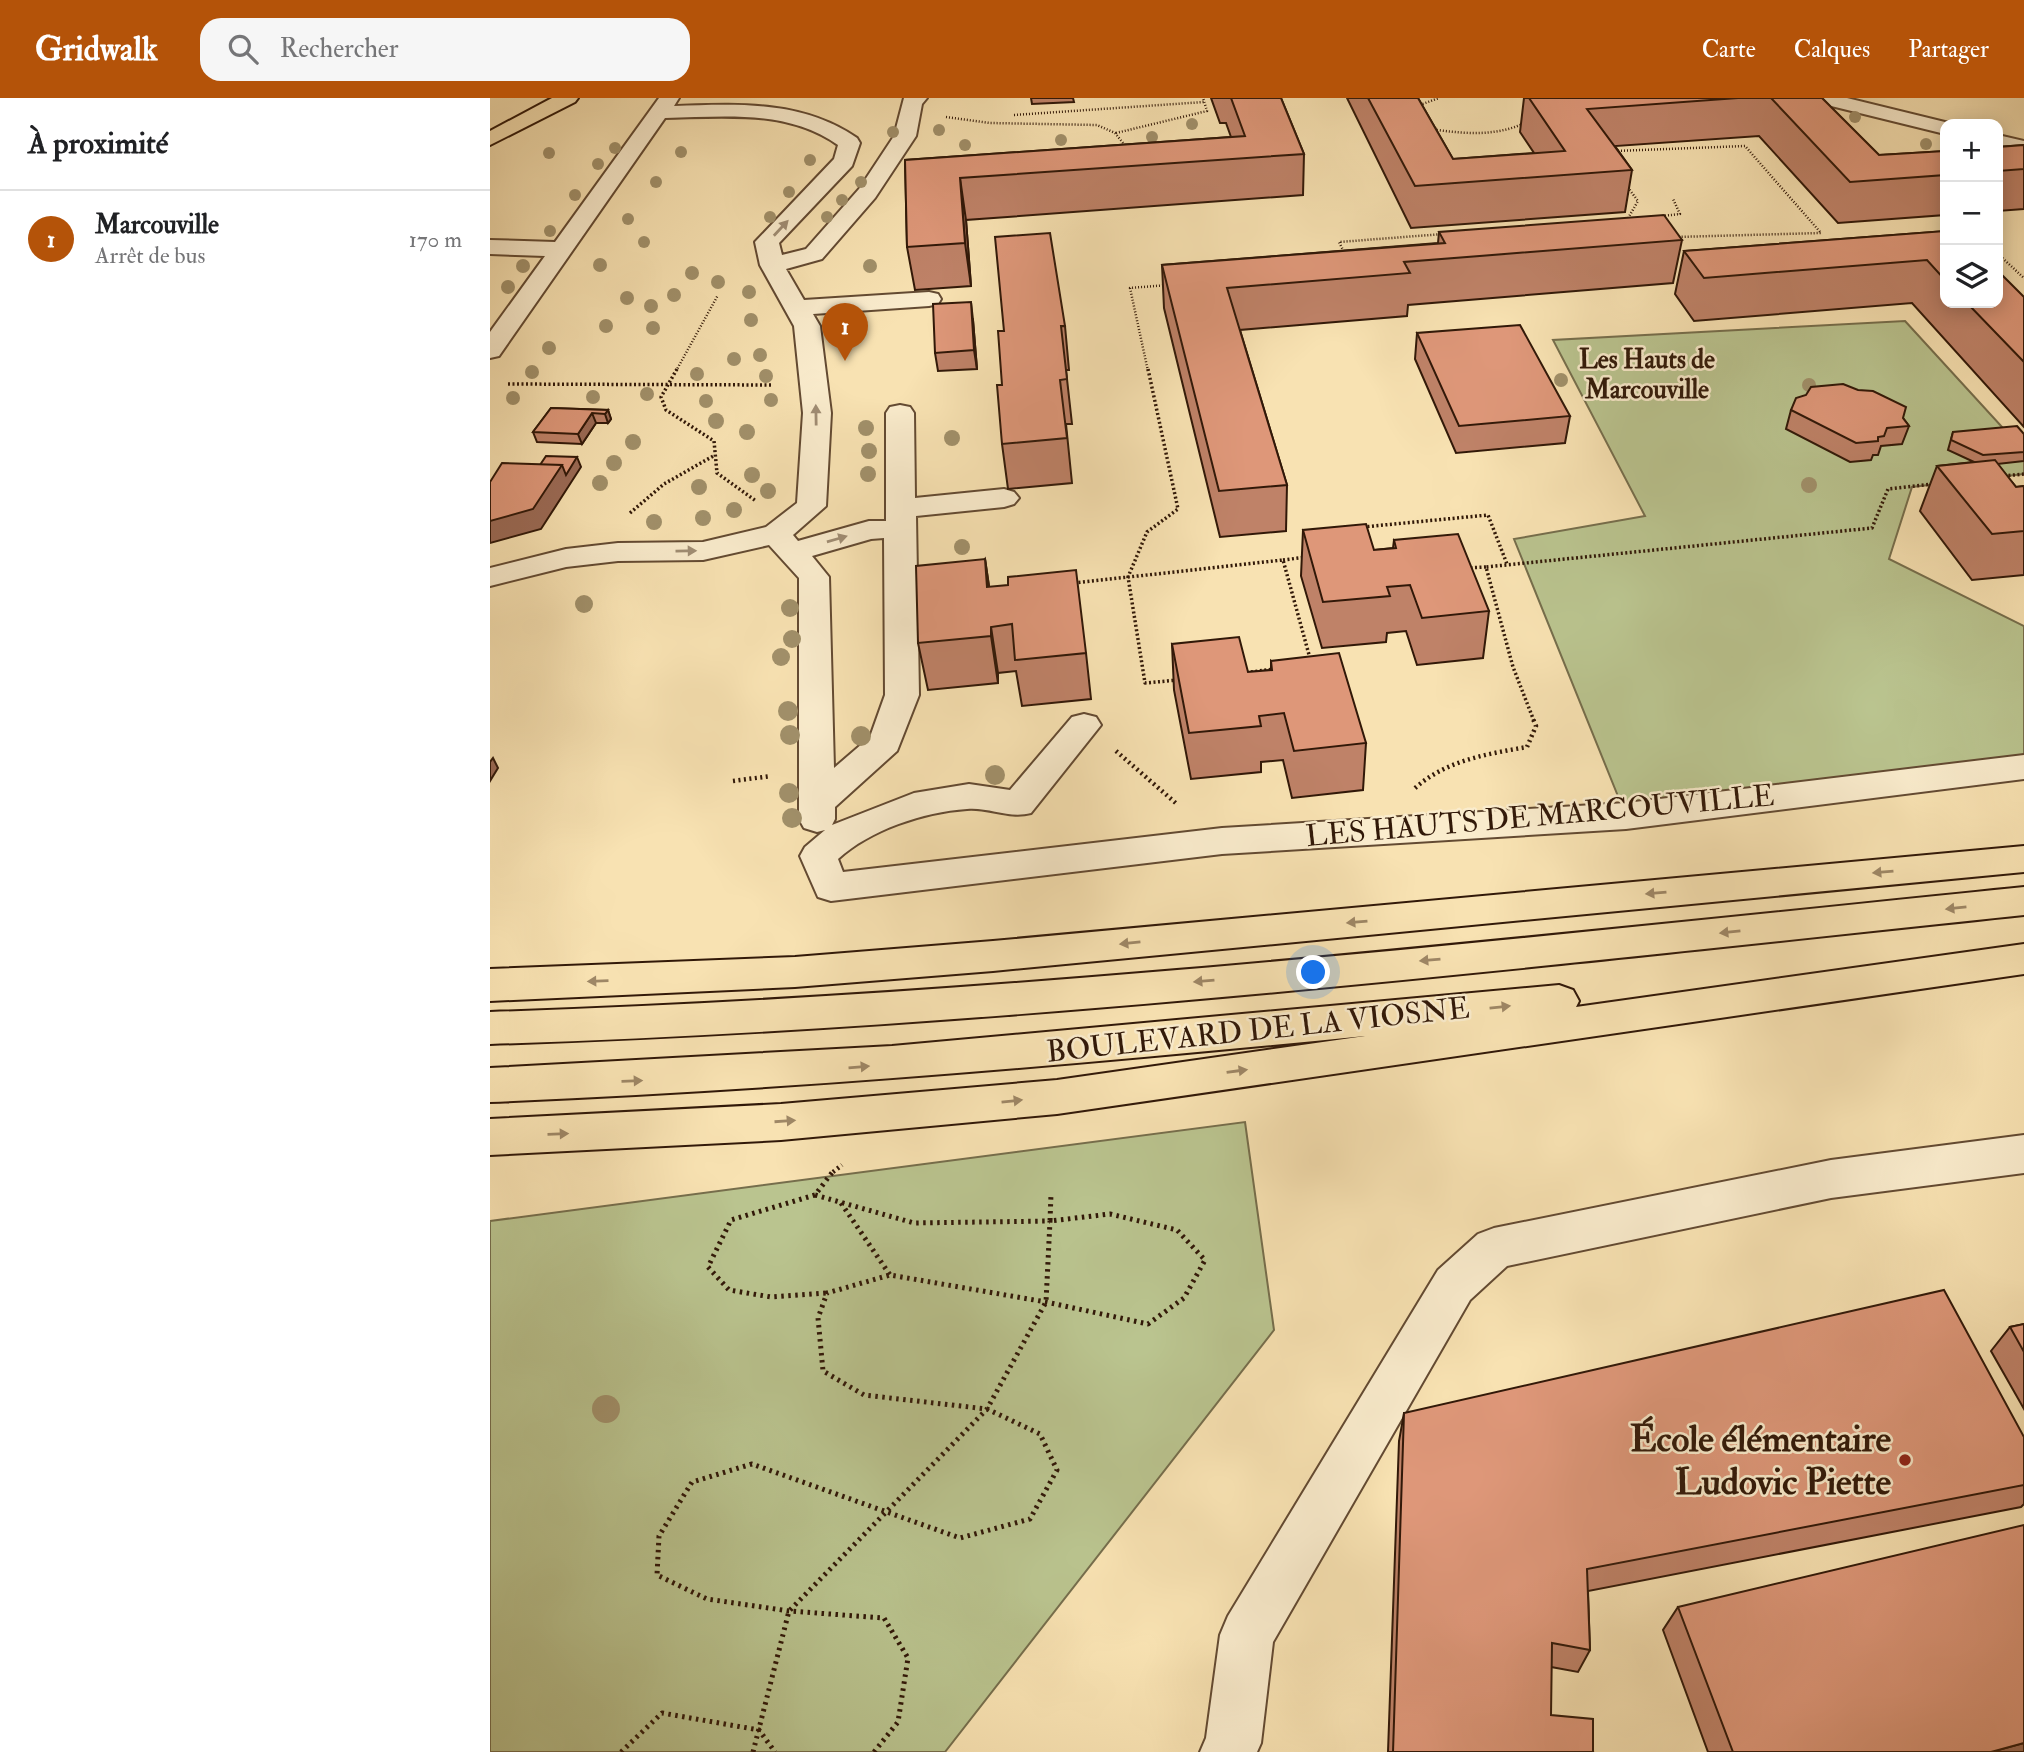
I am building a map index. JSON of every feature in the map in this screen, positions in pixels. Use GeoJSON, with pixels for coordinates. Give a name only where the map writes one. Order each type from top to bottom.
{"type":"FeatureCollection","features":[{"type":"Feature","properties":{"kind":"main road"},"geometry":{"type":"LineString","coordinates":[[490,121],[528,98]]}},
{"type":"Feature","properties":{"kind":"main road"},"geometry":{"type":"LineString","coordinates":[[490,139],[568,98]]}},
{"type":"Feature","properties":{"kind":"main road"},"geometry":{"type":"LineString","coordinates":[[490,985],[795,972],[993,956],[2024,859]]}},
{"type":"Feature","properties":{"kind":"main road","name":"BOULEVARD DE LA VIOSNE"},"geometry":{"type":"LineString","coordinates":[[490,1028],[809,1015],[1021,998],[1617,943],[2024,901]]}},
{"type":"Feature","properties":{"kind":"main road"},"geometry":{"type":"LineString","coordinates":[[490,1137],[781,1122],[1057,1097],[2024,956]]}},
{"type":"Feature","properties":{"kind":"main road","name":"BOULEVARD DE LA VIOSNE"},"geometry":{"type":"LineString","coordinates":[[490,1086],[712,1077],[945,1060],[2024,956]]}},
{"type":"Feature","properties":{"kind":"street"},"geometry":{"type":"LineString","coordinates":[[1822,98],[1940,127]]}},
{"type":"Feature","properties":{"kind":"street"},"geometry":{"type":"LineString","coordinates":[[490,351],[563,249],[659,103],[791,116],[825,126],[849,143],[844,161],[767,242],[772,265],[802,317],[817,413],[791,529],[814,577],[818,856]]}},
{"type":"Feature","properties":{"kind":"street"},"geometry":{"type":"LineString","coordinates":[[772,265],[814,254],[874,183],[900,145],[914,108]]}},
{"type":"Feature","properties":{"kind":"street"},"geometry":{"type":"LineString","coordinates":[[2003,142],[2024,148]]}},
{"type":"Feature","properties":{"kind":"street"},"geometry":{"type":"LineString","coordinates":[[490,247],[563,249]]}},
{"type":"Feature","properties":{"kind":"street"},"geometry":{"type":"LineString","coordinates":[[802,317],[928,308]]}},
{"type":"Feature","properties":{"kind":"street"},"geometry":{"type":"LineString","coordinates":[[817,803],[886,743],[902,695],[890,516],[900,413]]}},
{"type":"Feature","properties":{"kind":"street"},"geometry":{"type":"LineString","coordinates":[[490,577],[566,558],[618,552],[703,551],[791,529],[1004,498]]}},
{"type":"Feature","properties":{"kind":"street"},"geometry":{"type":"LineString","coordinates":[[791,529],[869,530],[890,516]]}},
{"type":"Feature","properties":{"kind":"street"},"geometry":{"type":"LineString","coordinates":[[818,856],[842,835],[914,806],[969,796],[1018,804],[1084,725]]}},
{"type":"Feature","properties":{"kind":"street","name":"LES HAUTS DE MARCOUVILLE"},"geometry":{"type":"LineString","coordinates":[[818,856],[831,887],[1222,841],[1626,816],[2024,767]]}},
{"type":"Feature","properties":{"kind":"street"},"geometry":{"type":"LineString","coordinates":[[1228,1752],[1233,1743],[1247,1635],[1454,1286],[1494,1248],[1831,1179],[2024,1154]]}},
{"type":"Feature","properties":{"kind":"path"},"geometry":{"type":"LineString","coordinates":[[1423,114],[1416,106],[1439,98]]}},
{"type":"Feature","properties":{"kind":"path"},"geometry":{"type":"LineString","coordinates":[[1014,115],[1204,100],[1207,111],[1115,134]]}},
{"type":"Feature","properties":{"kind":"path"},"geometry":{"type":"LineString","coordinates":[[914,108],[990,123],[1097,125],[1115,134],[1127,145],[1125,157]]}},
{"type":"Feature","properties":{"kind":"path"},"geometry":{"type":"LineString","coordinates":[[1430,122],[1437,130],[1479,135],[1514,129],[1534,118]]}},
{"type":"Feature","properties":{"kind":"path"},"geometry":{"type":"LineString","coordinates":[[1613,151],[1745,146],[1821,233],[1744,237],[1720,234],[1668,238]]}},
{"type":"Feature","properties":{"kind":"path"},"geometry":{"type":"LineString","coordinates":[[1623,181],[1638,201],[1627,219],[1640,218]]}},
{"type":"Feature","properties":{"kind":"path"},"geometry":{"type":"LineString","coordinates":[[1653,217],[1679,214],[1673,199]]}},
{"type":"Feature","properties":{"kind":"path"},"geometry":{"type":"LineString","coordinates":[[1349,261],[1339,242],[1450,233]]}},
{"type":"Feature","properties":{"kind":"path"},"geometry":{"type":"LineString","coordinates":[[2003,259],[2024,278]]}},
{"type":"Feature","properties":{"kind":"path"},"geometry":{"type":"LineString","coordinates":[[1170,285],[1130,288],[1178,509],[1147,532],[1128,577],[1145,683],[1187,679]]}},
{"type":"Feature","properties":{"kind":"path"},"geometry":{"type":"LineString","coordinates":[[718,295],[661,397],[666,410],[714,441],[718,473],[791,529]]}},
{"type":"Feature","properties":{"kind":"path"},"geometry":{"type":"LineString","coordinates":[[504,384],[813,385]]}},
{"type":"Feature","properties":{"kind":"path"},"geometry":{"type":"LineString","coordinates":[[566,558],[592,535],[635,510],[664,484],[716,455]]}},
{"type":"Feature","properties":{"kind":"path"},"geometry":{"type":"LineString","coordinates":[[1997,477],[2024,474]]}},
{"type":"Feature","properties":{"kind":"path"},"geometry":{"type":"LineString","coordinates":[[1460,569],[1872,528],[1888,489],[1942,483]]}},
{"type":"Feature","properties":{"kind":"path"},"geometry":{"type":"LineString","coordinates":[[1366,539],[1362,527],[1488,515],[1507,564]]}},
{"type":"Feature","properties":{"kind":"path"},"geometry":{"type":"LineString","coordinates":[[1062,585],[1308,557]]}},
{"type":"Feature","properties":{"kind":"path"},"geometry":{"type":"LineString","coordinates":[[1283,559],[1312,665]]}},
{"type":"Feature","properties":{"kind":"path"},"geometry":{"type":"LineString","coordinates":[[1382,831],[1398,805],[1426,776],[1478,756],[1527,747],[1536,726],[1513,667],[1486,566]]}},
{"type":"Feature","properties":{"kind":"path"},"geometry":{"type":"LineString","coordinates":[[1229,674],[1284,668]]}},
{"type":"Feature","properties":{"kind":"path"},"geometry":{"type":"LineString","coordinates":[[1084,725],[1222,841]]}},
{"type":"Feature","properties":{"kind":"path"},"geometry":{"type":"LineString","coordinates":[[816,1195],[835,1168],[847,1162]]}},
{"type":"Feature","properties":{"kind":"path"},"geometry":{"type":"LineString","coordinates":[[753,1752],[789,1611],[987,1409],[1046,1302],[1051,1194]]}},
{"type":"Feature","properties":{"kind":"path"},"geometry":{"type":"LineString","coordinates":[[816,1195],[914,1223],[1050,1221],[1110,1214],[1177,1230],[1205,1261],[1184,1298],[1148,1324],[1046,1302],[890,1275],[827,1293],[771,1297],[729,1290],[708,1267],[731,1220],[816,1195]]}},
{"type":"Feature","properties":{"kind":"path"},"geometry":{"type":"LineString","coordinates":[[841,1203],[890,1275]]}},
{"type":"Feature","properties":{"kind":"path"},"geometry":{"type":"LineString","coordinates":[[827,1293],[818,1318],[823,1371],[864,1395],[987,1409],[1040,1434],[1057,1470],[1030,1519],[960,1538],[752,1464],[692,1482],[659,1536],[657,1575],[707,1599],[789,1611],[884,1618],[908,1658],[898,1723],[874,1752]]}},
{"type":"Feature","properties":{"kind":"path"},"geometry":{"type":"LineString","coordinates":[[621,1752],[662,1713],[759,1730],[775,1752]]}},
{"type":"Feature","properties":{"kind":"green space"},"geometry":{"type":"Polygon","coordinates":[[[1905,321],[2024,451],[2024,474],[1912,487],[1889,559],[2024,626],[2024,767],[1626,816],[1514,539],[1645,516],[1553,340],[1905,321]]]}},
{"type":"Feature","properties":{"kind":"green space"},"geometry":{"type":"Polygon","coordinates":[[[1245,1122],[1274,1330],[945,1752],[490,1752],[490,1221],[1245,1122]]]}},
{"type":"Feature","properties":{"kind":"building"},"geometry":{"type":"Polygon","coordinates":[[[1231,98],[1281,98],[1304,154],[960,178],[965,243],[907,247],[905,160],[1245,136],[1231,98]]]}},
{"type":"Feature","properties":{"kind":"building"},"geometry":{"type":"Polygon","coordinates":[[[1368,98],[1418,98],[1453,159],[1565,151],[1529,98],[1738,98],[1587,109],[1632,170],[1415,186],[1368,98]]]}},
{"type":"Feature","properties":{"kind":"building"},"geometry":{"type":"Polygon","coordinates":[[[1771,98],[1822,98],[1879,155],[1940,151],[1940,175],[1850,182],[1771,98]]]}},
{"type":"Feature","properties":{"kind":"building"},"geometry":{"type":"Polygon","coordinates":[[[2024,145],[2024,169],[2003,171],[2003,147],[2024,145]]]}},
{"type":"Feature","properties":{"kind":"building"},"geometry":{"type":"Polygon","coordinates":[[[1664,215],[1682,240],[1404,262],[1410,273],[1227,288],[1287,485],[1219,491],[1162,265],[1445,243],[1439,232],[1664,215]]]}},
{"type":"Feature","properties":{"kind":"building"},"geometry":{"type":"Polygon","coordinates":[[[1940,231],[1940,274],[1927,260],[1704,278],[1684,251],[1940,231]]]}},
{"type":"Feature","properties":{"kind":"building"},"geometry":{"type":"Polygon","coordinates":[[[1050,233],[1065,326],[1061,326],[1067,379],[1060,380],[1067,438],[1002,444],[997,385],[1002,385],[998,331],[1004,331],[995,237],[1050,233]]]}},
{"type":"Feature","properties":{"kind":"building"},"geometry":{"type":"Polygon","coordinates":[[[2003,276],[2024,297],[2024,362],[1972,308],[2003,308],[2003,276]]]}},
{"type":"Feature","properties":{"kind":"building"},"geometry":{"type":"Polygon","coordinates":[[[971,302],[974,350],[935,353],[933,304],[971,302]]]}},
{"type":"Feature","properties":{"kind":"building"},"geometry":{"type":"Polygon","coordinates":[[[1520,325],[1570,416],[1459,426],[1417,333],[1520,325]]]}},
{"type":"Feature","properties":{"kind":"building"},"geometry":{"type":"Polygon","coordinates":[[[1843,384],[1858,390],[1873,391],[1906,407],[1903,418],[1909,426],[1887,428],[1884,436],[1878,437],[1878,441],[1856,443],[1791,410],[1796,398],[1806,395],[1811,387],[1843,384]]]}},
{"type":"Feature","properties":{"kind":"building"},"geometry":{"type":"Polygon","coordinates":[[[551,408],[608,410],[605,414],[592,413],[578,434],[533,432],[551,408]]]}},
{"type":"Feature","properties":{"kind":"building"},"geometry":{"type":"Polygon","coordinates":[[[2017,426],[2024,434],[2024,452],[1983,455],[1951,440],[1953,432],[2017,426]]]}},
{"type":"Feature","properties":{"kind":"building"},"geometry":{"type":"Polygon","coordinates":[[[546,456],[577,457],[566,475],[562,465],[540,465],[546,456]]]}},
{"type":"Feature","properties":{"kind":"building"},"geometry":{"type":"Polygon","coordinates":[[[1995,460],[2016,487],[2024,486],[2024,531],[1992,534],[1937,466],[1995,460]]]}},
{"type":"Feature","properties":{"kind":"building"},"geometry":{"type":"Polygon","coordinates":[[[502,463],[562,465],[533,509],[490,521],[490,482],[502,463]]]}},
{"type":"Feature","properties":{"kind":"building"},"geometry":{"type":"Polygon","coordinates":[[[1366,524],[1374,550],[1396,548],[1394,540],[1458,534],[1489,611],[1422,618],[1410,585],[1387,587],[1390,596],[1323,602],[1303,530],[1366,524]]]}},
{"type":"Feature","properties":{"kind":"building"},"geometry":{"type":"Polygon","coordinates":[[[985,559],[987,587],[1008,585],[1008,577],[1076,570],[1086,653],[1015,660],[1012,624],[991,627],[991,636],[918,643],[916,566],[985,559]]]}},
{"type":"Feature","properties":{"kind":"building"},"geometry":{"type":"Polygon","coordinates":[[[1239,637],[1248,672],[1272,670],[1271,661],[1339,653],[1366,743],[1294,751],[1284,713],[1259,716],[1261,726],[1189,733],[1172,644],[1239,637]]]}},
{"type":"Feature","properties":{"kind":"building"},"geometry":{"type":"Polygon","coordinates":[[[1944,1290],[2024,1437],[2024,1485],[1587,1569],[1590,1650],[1552,1643],[1551,1715],[1593,1719],[1593,1752],[1393,1752],[1404,1413],[1944,1290]]]}},
{"type":"Feature","properties":{"kind":"building"},"geometry":{"type":"Polygon","coordinates":[[[2024,1324],[2024,1352],[2010,1327],[2024,1324]]]}},
{"type":"Feature","properties":{"kind":"building"},"geometry":{"type":"Polygon","coordinates":[[[2024,1525],[2024,1743],[1991,1752],[1733,1752],[1678,1607],[2024,1525]]]}},
{"type":"Feature","properties":{"kind":"place","name":"Marcouville"},"geometry":{"type":"Point","coordinates":[845,361]}},
{"type":"Feature","properties":{"kind":"place","name":"École élémentaire Ludovic Piette"},"geometry":{"type":"Point","coordinates":[1905,1460]}},
{"type":"Feature","properties":{"kind":"district","name":"Les Hauts de Marcouville"},"geometry":{"type":"Point","coordinates":[1647,375]}}]}
